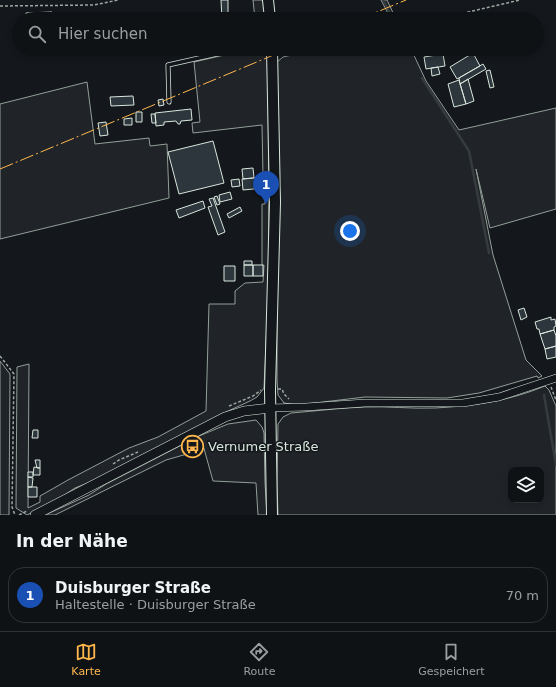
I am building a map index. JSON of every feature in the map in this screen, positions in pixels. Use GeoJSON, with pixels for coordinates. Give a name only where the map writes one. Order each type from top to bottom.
{"type":"FeatureCollection","features":[{"type":"Feature","properties":{"kind":"main road"},"geometry":{"type":"LineString","coordinates":[[268,0],[269,12]]}},
{"type":"Feature","properties":{"kind":"main road"},"geometry":{"type":"LineString","coordinates":[[272,515],[270,408],[274,202],[273,56]]}},
{"type":"Feature","properties":{"kind":"street"},"geometry":{"type":"LineString","coordinates":[[36,515],[225,417],[244,411],[270,408],[365,403],[463,403],[498,397],[548,382],[556,378]]}},
{"type":"Feature","properties":{"kind":"lane"},"geometry":{"type":"LineString","coordinates":[[169,102],[168,65],[208,56]]}},
{"type":"Feature","properties":{"kind":"path"},"geometry":{"type":"LineString","coordinates":[[0,6],[94,5],[118,0]]}},
{"type":"Feature","properties":{"kind":"path"},"geometry":{"type":"LineString","coordinates":[[467,12],[520,0]]}},
{"type":"Feature","properties":{"kind":"path"},"geometry":{"type":"LineString","coordinates":[[0,356],[14,374],[12,507],[16,515]]}},
{"type":"Feature","properties":{"kind":"path"},"geometry":{"type":"LineString","coordinates":[[548,382],[556,400]]}},
{"type":"Feature","properties":{"kind":"shaded area"},"geometry":{"type":"Polygon","coordinates":[[[253,0],[264,0],[265,12],[254,12],[253,0]]]}},
{"type":"Feature","properties":{"kind":"shaded area"},"geometry":{"type":"Polygon","coordinates":[[[381,0],[387,0],[393,12],[387,12],[381,0]]]}},
{"type":"Feature","properties":{"kind":"shaded area"},"geometry":{"type":"Polygon","coordinates":[[[220,56],[268,56],[269,275],[264,388],[257,397],[250,401],[226,412],[103,477],[75,488],[57,500],[27,515],[16,508],[17,367],[29,364],[28,508],[40,502],[40,496],[68,480],[129,448],[158,437],[206,411],[209,304],[235,304],[235,291],[245,283],[263,282],[264,265],[262,265],[262,204],[265,204],[265,176],[263,176],[262,125],[193,133],[192,123],[200,122],[194,62],[220,56]]]}},
{"type":"Feature","properties":{"kind":"shaded area"},"geometry":{"type":"Polygon","coordinates":[[[414,56],[426,81],[459,130],[556,108],[556,209],[490,228],[476,169],[493,255],[526,360],[542,376],[538,378],[537,376],[479,393],[447,398],[365,397],[298,405],[284,403],[278,395],[277,380],[277,62],[283,57],[414,56]]]}},
{"type":"Feature","properties":{"kind":"shaded area"},"geometry":{"type":"Polygon","coordinates":[[[87,82],[95,144],[149,138],[150,146],[167,144],[169,198],[0,239],[0,104],[87,82]]]}},
{"type":"Feature","properties":{"kind":"shaded area"},"geometry":{"type":"Polygon","coordinates":[[[0,361],[10,374],[9,515],[0,515],[0,361]]]}},
{"type":"Feature","properties":{"kind":"shaded area"},"geometry":{"type":"Polygon","coordinates":[[[545,386],[549,390],[556,406],[556,515],[278,515],[278,424],[283,417],[291,413],[364,407],[426,408],[463,406],[491,402],[545,386]]]}},
{"type":"Feature","properties":{"kind":"shaded area"},"geometry":{"type":"Polygon","coordinates":[[[256,420],[262,427],[264,433],[267,515],[258,515],[256,483],[213,481],[203,445],[187,454],[166,460],[55,515],[45,515],[89,495],[106,484],[199,436],[228,424],[256,420]]]}},
{"type":"Feature","properties":{"kind":"building"},"geometry":{"type":"Polygon","coordinates":[[[221,0],[228,0],[228,12],[222,12],[221,0]]]}},
{"type":"Feature","properties":{"kind":"building"},"geometry":{"type":"Polygon","coordinates":[[[443,56],[445,66],[426,69],[424,57],[443,56]]]}},
{"type":"Feature","properties":{"kind":"building"},"geometry":{"type":"Polygon","coordinates":[[[468,56],[475,56],[480,66],[457,79],[450,67],[468,56]]]}},
{"type":"Feature","properties":{"kind":"building"},"geometry":{"type":"Polygon","coordinates":[[[483,64],[486,69],[460,84],[459,78],[483,64]]]}},
{"type":"Feature","properties":{"kind":"building"},"geometry":{"type":"Polygon","coordinates":[[[438,67],[440,74],[432,76],[431,68],[438,67]]]}},
{"type":"Feature","properties":{"kind":"building"},"geometry":{"type":"Polygon","coordinates":[[[490,70],[494,87],[490,88],[486,71],[490,70]]]}},
{"type":"Feature","properties":{"kind":"building"},"geometry":{"type":"Polygon","coordinates":[[[468,79],[474,101],[466,104],[460,84],[468,79]]]}},
{"type":"Feature","properties":{"kind":"building"},"geometry":{"type":"Polygon","coordinates":[[[459,80],[466,104],[454,107],[448,84],[459,80]]]}},
{"type":"Feature","properties":{"kind":"building"},"geometry":{"type":"Polygon","coordinates":[[[133,96],[134,105],[111,106],[110,97],[133,96]]]}},
{"type":"Feature","properties":{"kind":"building"},"geometry":{"type":"Polygon","coordinates":[[[163,99],[164,105],[159,106],[158,100],[163,99]]]}},
{"type":"Feature","properties":{"kind":"building"},"geometry":{"type":"Polygon","coordinates":[[[191,109],[192,120],[181,121],[180,124],[176,121],[164,122],[164,125],[156,126],[155,113],[191,109]]]}},
{"type":"Feature","properties":{"kind":"building"},"geometry":{"type":"Polygon","coordinates":[[[136,112],[142,112],[142,122],[136,122],[136,112]]]}},
{"type":"Feature","properties":{"kind":"building"},"geometry":{"type":"Polygon","coordinates":[[[151,114],[155,114],[156,123],[152,123],[151,114]]]}},
{"type":"Feature","properties":{"kind":"building"},"geometry":{"type":"Polygon","coordinates":[[[132,118],[132,125],[124,125],[124,119],[132,118]]]}},
{"type":"Feature","properties":{"kind":"building"},"geometry":{"type":"Polygon","coordinates":[[[106,122],[108,135],[100,136],[98,123],[106,122]]]}},
{"type":"Feature","properties":{"kind":"building"},"geometry":{"type":"Polygon","coordinates":[[[213,141],[224,183],[179,194],[168,152],[213,141]]]}},
{"type":"Feature","properties":{"kind":"building"},"geometry":{"type":"Polygon","coordinates":[[[253,168],[254,178],[243,179],[242,169],[253,168]]]}},
{"type":"Feature","properties":{"kind":"building"},"geometry":{"type":"Polygon","coordinates":[[[263,177],[264,188],[243,190],[242,179],[263,177]]]}},
{"type":"Feature","properties":{"kind":"building"},"geometry":{"type":"Polygon","coordinates":[[[239,179],[240,186],[232,187],[231,180],[239,179]]]}},
{"type":"Feature","properties":{"kind":"building"},"geometry":{"type":"Polygon","coordinates":[[[230,192],[232,199],[220,202],[219,195],[230,192]]]}},
{"type":"Feature","properties":{"kind":"building"},"geometry":{"type":"Polygon","coordinates":[[[217,196],[220,204],[217,205],[214,197],[217,196]]]}},
{"type":"Feature","properties":{"kind":"building"},"geometry":{"type":"Polygon","coordinates":[[[213,198],[225,232],[218,235],[208,207],[212,206],[209,199],[213,198]]]}},
{"type":"Feature","properties":{"kind":"building"},"geometry":{"type":"Polygon","coordinates":[[[203,201],[205,208],[179,218],[176,210],[203,201]]]}},
{"type":"Feature","properties":{"kind":"building"},"geometry":{"type":"Polygon","coordinates":[[[240,207],[242,211],[229,218],[227,214],[240,207]]]}},
{"type":"Feature","properties":{"kind":"building"},"geometry":{"type":"Polygon","coordinates":[[[244,261],[252,261],[252,265],[244,265],[244,261]]]}},
{"type":"Feature","properties":{"kind":"building"},"geometry":{"type":"Polygon","coordinates":[[[244,265],[253,265],[253,276],[244,276],[244,265]]]}},
{"type":"Feature","properties":{"kind":"building"},"geometry":{"type":"Polygon","coordinates":[[[253,265],[263,265],[263,276],[253,276],[253,265]]]}},
{"type":"Feature","properties":{"kind":"building"},"geometry":{"type":"Polygon","coordinates":[[[224,266],[235,266],[235,281],[224,281],[224,266]]]}},
{"type":"Feature","properties":{"kind":"building"},"geometry":{"type":"Polygon","coordinates":[[[524,308],[527,317],[521,320],[518,310],[524,308]]]}},
{"type":"Feature","properties":{"kind":"building"},"geometry":{"type":"Polygon","coordinates":[[[551,317],[551,320],[555,319],[556,326],[554,327],[554,330],[540,334],[535,322],[551,317]]]}},
{"type":"Feature","properties":{"kind":"building"},"geometry":{"type":"Polygon","coordinates":[[[554,330],[556,336],[556,346],[545,349],[540,334],[554,330]]]}},
{"type":"Feature","properties":{"kind":"building"},"geometry":{"type":"Polygon","coordinates":[[[556,346],[556,357],[547,359],[545,349],[556,346]]]}},
{"type":"Feature","properties":{"kind":"building"},"geometry":{"type":"Polygon","coordinates":[[[33,430],[38,430],[38,438],[32,438],[33,430]]]}},
{"type":"Feature","properties":{"kind":"building"},"geometry":{"type":"Polygon","coordinates":[[[35,460],[40,460],[40,468],[37,468],[35,460]]]}},
{"type":"Feature","properties":{"kind":"building"},"geometry":{"type":"Polygon","coordinates":[[[34,467],[40,468],[40,475],[33,475],[34,467]]]}},
{"type":"Feature","properties":{"kind":"building"},"geometry":{"type":"Polygon","coordinates":[[[28,472],[33,472],[33,477],[28,477],[28,472]]]}},
{"type":"Feature","properties":{"kind":"building"},"geometry":{"type":"Polygon","coordinates":[[[28,477],[33,478],[32,487],[28,487],[28,477]]]}},
{"type":"Feature","properties":{"kind":"building"},"geometry":{"type":"Polygon","coordinates":[[[28,487],[37,487],[37,497],[28,497],[28,487]]]}},
{"type":"Feature","properties":{"kind":"waterway"},"geometry":{"type":"LineString","coordinates":[[383,0],[389,12]]}},
{"type":"Feature","properties":{"kind":"waterway"},"geometry":{"type":"LineString","coordinates":[[422,78],[469,151],[489,253]]}},
{"type":"Feature","properties":{"kind":"waterway"},"geometry":{"type":"LineString","coordinates":[[544,395],[556,465]]}},
{"type":"Feature","properties":{"kind":"power"},"geometry":{"type":"LineString","coordinates":[[377,12],[406,0]]}},
{"type":"Feature","properties":{"kind":"power"},"geometry":{"type":"LineString","coordinates":[[0,169],[271,56]]}},
{"type":"Feature","properties":{"kind":"place","name":"Duisburger Straße"},"geometry":{"type":"Point","coordinates":[266,204]}},
{"type":"Feature","properties":{"kind":"place","name":"Vernumer Straße"},"geometry":{"type":"Point","coordinates":[193,446]}}]}
